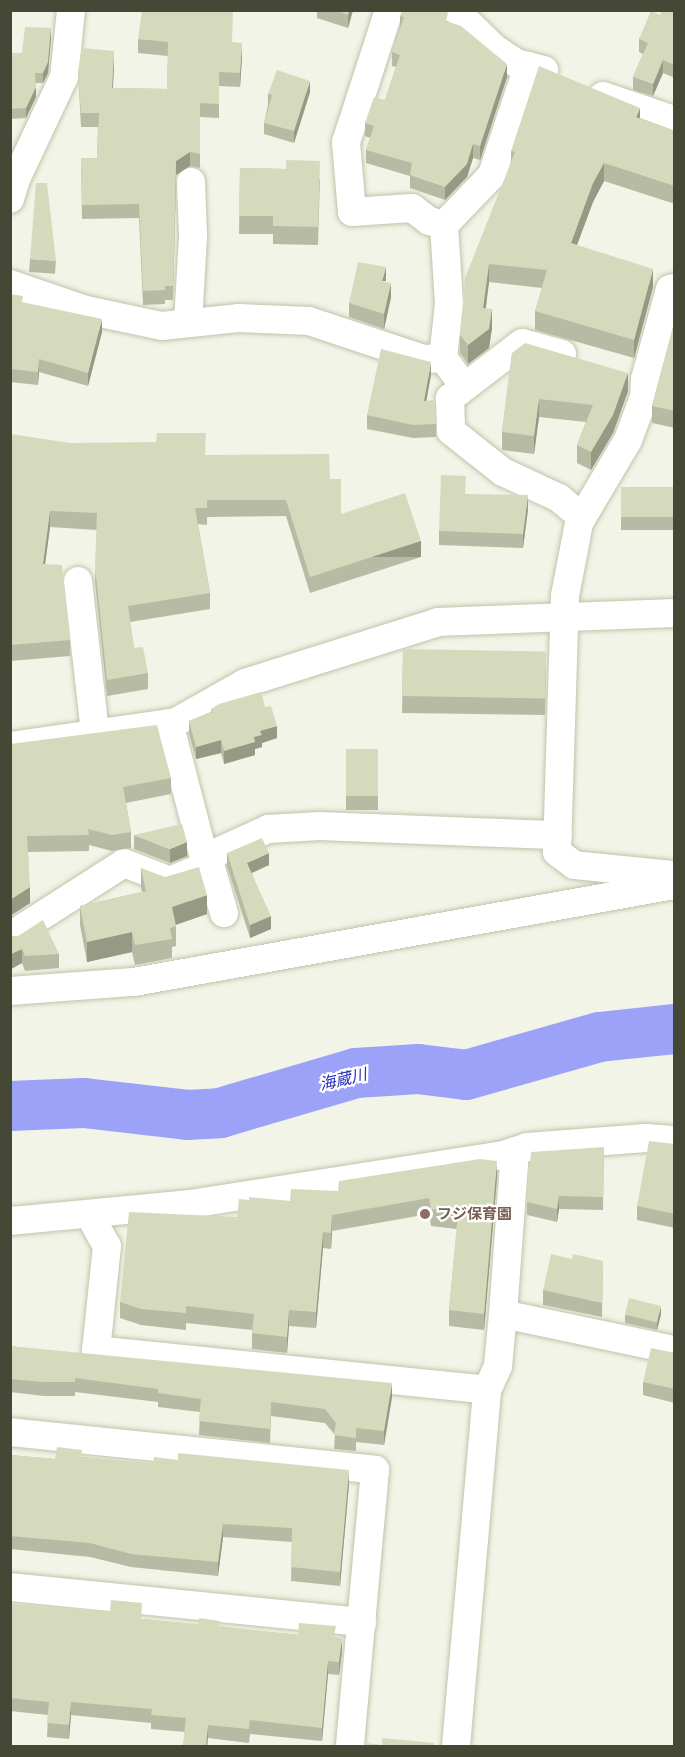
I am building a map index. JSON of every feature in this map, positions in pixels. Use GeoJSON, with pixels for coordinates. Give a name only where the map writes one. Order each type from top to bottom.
{"type":"FeatureCollection","features":[{"type":"Feature","properties":{"kind":"street"},"geometry":{"type":"LineString","coordinates":[[10,199],[16,180],[64,77],[71,10]]}},
{"type":"Feature","properties":{"kind":"street"},"geometry":{"type":"LineString","coordinates":[[389,10],[346,142],[352,212],[412,208],[429,221],[444,225]]}},
{"type":"Feature","properties":{"kind":"street"},"geometry":{"type":"LineString","coordinates":[[455,10],[494,48],[528,66],[537,66],[621,104],[675,120]]}},
{"type":"Feature","properties":{"kind":"street"},"geometry":{"type":"LineString","coordinates":[[433,358],[449,304],[444,225],[492,175],[528,66]]}},
{"type":"Feature","properties":{"kind":"street"},"geometry":{"type":"LineString","coordinates":[[188,323],[193,235],[191,182]]}},
{"type":"Feature","properties":{"kind":"street"},"geometry":{"type":"LineString","coordinates":[[10,284],[112,317],[162,326],[238,318],[296,320],[433,358],[464,386]]}},
{"type":"Feature","properties":{"kind":"street"},"geometry":{"type":"LineString","coordinates":[[675,288],[669,289],[645,380],[644,397],[628,440],[582,517],[567,585],[557,852],[574,865],[675,875]]}},
{"type":"Feature","properties":{"kind":"street"},"geometry":{"type":"LineString","coordinates":[[582,517],[559,498],[503,472],[451,431],[450,399],[522,343],[587,362]]}},
{"type":"Feature","properties":{"kind":"street"},"geometry":{"type":"LineString","coordinates":[[617,371],[645,380]]}},
{"type":"Feature","properties":{"kind":"street"},"geometry":{"type":"LineString","coordinates":[[78,581],[95,733]]}},
{"type":"Feature","properties":{"kind":"street"},"geometry":{"type":"LineString","coordinates":[[10,746],[169,723],[245,683],[438,622],[675,613]]}},
{"type":"Feature","properties":{"kind":"street"},"geometry":{"type":"LineString","coordinates":[[169,723],[207,861],[224,913]]}},
{"type":"Feature","properties":{"kind":"street"},"geometry":{"type":"LineString","coordinates":[[10,936],[124,863],[170,881],[201,868],[211,855],[258,831],[285,826],[558,835]]}},
{"type":"Feature","properties":{"kind":"street"},"geometry":{"type":"LineString","coordinates":[[10,991],[134,982],[675,885]]}},
{"type":"Feature","properties":{"kind":"street"},"geometry":{"type":"LineString","coordinates":[[10,1221],[190,1204],[515,1151],[646,1138],[675,1140]]}},
{"type":"Feature","properties":{"kind":"street"},"geometry":{"type":"LineString","coordinates":[[456,1746],[487,1390],[498,1366],[515,1151]]}},
{"type":"Feature","properties":{"kind":"street"},"geometry":{"type":"LineString","coordinates":[[89,1214],[107,1246],[96,1350],[487,1390]]}},
{"type":"Feature","properties":{"kind":"street"},"geometry":{"type":"LineString","coordinates":[[503,1314],[675,1350]]}},
{"type":"Feature","properties":{"kind":"street"},"geometry":{"type":"LineString","coordinates":[[10,1432],[375,1470],[350,1746]]}},
{"type":"Feature","properties":{"kind":"street"},"geometry":{"type":"LineString","coordinates":[[10,1587],[362,1622]]}},
{"type":"Feature","properties":{"kind":"building"},"geometry":{"type":"Polygon","coordinates":[[[142,10],[233,10],[232,42],[242,43],[240,73],[219,72],[219,104],[200,103],[200,154],[190,152],[176,161],[173,286],[165,286],[165,290],[143,291],[139,204],[82,205],[81,158],[97,158],[99,113],[81,113],[78,71],[82,48],[114,51],[112,88],[167,89],[168,42],[138,39],[142,10]]]}},
{"type":"Feature","properties":{"kind":"building"},"geometry":{"type":"Polygon","coordinates":[[[334,10],[349,10],[348,15],[334,10]]]}},
{"type":"Feature","properties":{"kind":"building"},"geometry":{"type":"Polygon","coordinates":[[[402,10],[447,10],[446,21],[461,26],[507,64],[480,146],[473,144],[467,164],[445,187],[410,175],[412,163],[366,150],[374,126],[365,123],[374,97],[385,100],[400,55],[392,52],[404,17],[400,16],[402,10]]]}},
{"type":"Feature","properties":{"kind":"building"},"geometry":{"type":"Polygon","coordinates":[[[662,10],[675,10],[675,65],[663,60],[653,84],[633,77],[648,43],[639,39],[651,11],[660,15],[662,10]]]}},
{"type":"Feature","properties":{"kind":"building"},"geometry":{"type":"Polygon","coordinates":[[[25,27],[51,28],[48,62],[43,73],[35,73],[36,87],[26,108],[10,109],[10,53],[22,53],[25,27]]]}},
{"type":"Feature","properties":{"kind":"building"},"geometry":{"type":"Polygon","coordinates":[[[539,66],[640,108],[636,117],[675,131],[675,186],[604,163],[593,183],[571,243],[653,269],[634,340],[535,311],[547,270],[489,264],[483,308],[492,309],[489,329],[468,345],[460,335],[465,278],[515,152],[511,151],[539,66]]]}},
{"type":"Feature","properties":{"kind":"building"},"geometry":{"type":"Polygon","coordinates":[[[277,70],[310,81],[294,131],[264,123],[272,95],[268,94],[277,70]]]}},
{"type":"Feature","properties":{"kind":"building"},"geometry":{"type":"Polygon","coordinates":[[[286,160],[320,161],[318,227],[273,226],[273,216],[239,216],[240,168],[286,169],[286,160]]]}},
{"type":"Feature","properties":{"kind":"building"},"geometry":{"type":"Polygon","coordinates":[[[36,183],[47,183],[56,261],[30,259],[36,183]]]}},
{"type":"Feature","properties":{"kind":"building"},"geometry":{"type":"Polygon","coordinates":[[[358,262],[386,267],[382,281],[391,283],[384,314],[349,303],[358,262]]]}},
{"type":"Feature","properties":{"kind":"building"},"geometry":{"type":"Polygon","coordinates":[[[10,294],[23,296],[22,302],[102,319],[88,373],[39,359],[38,372],[10,369],[10,294]]]}},
{"type":"Feature","properties":{"kind":"building"},"geometry":{"type":"Polygon","coordinates":[[[675,320],[675,411],[652,406],[675,320]]]}},
{"type":"Feature","properties":{"kind":"building"},"geometry":{"type":"Polygon","coordinates":[[[525,343],[628,373],[613,415],[591,452],[577,445],[593,405],[539,399],[534,436],[502,432],[512,353],[525,343]]]}},
{"type":"Feature","properties":{"kind":"building"},"geometry":{"type":"Polygon","coordinates":[[[381,349],[431,362],[424,401],[434,400],[436,424],[413,425],[367,415],[381,349]]]}},
{"type":"Feature","properties":{"kind":"building"},"geometry":{"type":"Polygon","coordinates":[[[157,433],[206,433],[205,455],[329,454],[330,479],[341,479],[341,514],[405,493],[421,541],[310,577],[286,500],[207,500],[207,508],[195,508],[210,593],[128,606],[134,648],[143,647],[148,673],[107,680],[95,566],[97,513],[50,511],[43,564],[62,565],[70,640],[10,645],[11,434],[70,443],[156,442],[157,433]]]}},
{"type":"Feature","properties":{"kind":"building"},"geometry":{"type":"Polygon","coordinates":[[[441,475],[466,476],[465,494],[528,495],[523,534],[439,531],[441,475]]]}},
{"type":"Feature","properties":{"kind":"building"},"geometry":{"type":"Polygon","coordinates":[[[621,487],[674,487],[674,517],[621,517],[621,487]]]}},
{"type":"Feature","properties":{"kind":"building"},"geometry":{"type":"Polygon","coordinates":[[[403,649],[546,651],[545,698],[402,696],[403,649]]]}},
{"type":"Feature","properties":{"kind":"building"},"geometry":{"type":"Polygon","coordinates":[[[261,692],[265,707],[271,706],[277,726],[260,731],[262,735],[254,737],[255,742],[224,751],[221,740],[196,747],[189,721],[212,712],[211,709],[219,704],[261,692]]]}},
{"type":"Feature","properties":{"kind":"building"},"geometry":{"type":"Polygon","coordinates":[[[157,725],[171,778],[123,787],[131,832],[112,835],[88,829],[89,835],[27,836],[30,887],[10,900],[10,744],[157,725]]]}},
{"type":"Feature","properties":{"kind":"building"},"geometry":{"type":"Polygon","coordinates":[[[346,749],[378,749],[378,796],[346,796],[346,749]]]}},
{"type":"Feature","properties":{"kind":"building"},"geometry":{"type":"Polygon","coordinates":[[[182,824],[187,842],[170,849],[134,835],[182,824]]]}},
{"type":"Feature","properties":{"kind":"building"},"geometry":{"type":"Polygon","coordinates":[[[262,838],[269,853],[247,863],[271,916],[250,925],[227,853],[262,838]]]}},
{"type":"Feature","properties":{"kind":"building"},"geometry":{"type":"Polygon","coordinates":[[[199,867],[207,895],[172,907],[176,926],[170,928],[172,939],[135,945],[132,932],[87,942],[80,906],[146,891],[141,868],[165,877],[199,867]]]}},
{"type":"Feature","properties":{"kind":"building"},"geometry":{"type":"Polygon","coordinates":[[[43,920],[59,954],[25,956],[22,949],[11,954],[10,936],[18,936],[43,920]]]}},
{"type":"Feature","properties":{"kind":"building"},"geometry":{"type":"Polygon","coordinates":[[[649,1141],[675,1144],[675,1214],[637,1206],[649,1141]]]}},
{"type":"Feature","properties":{"kind":"building"},"geometry":{"type":"Polygon","coordinates":[[[604,1147],[603,1197],[559,1196],[557,1209],[527,1202],[531,1152],[604,1147]]]}},
{"type":"Feature","properties":{"kind":"building"},"geometry":{"type":"Polygon","coordinates":[[[480,1159],[497,1161],[484,1314],[449,1310],[458,1212],[431,1209],[429,1198],[332,1215],[331,1233],[323,1232],[316,1312],[289,1310],[287,1337],[252,1333],[254,1314],[186,1306],[186,1313],[141,1309],[120,1302],[129,1212],[237,1217],[239,1199],[249,1200],[249,1197],[290,1201],[291,1189],[338,1191],[339,1181],[480,1159]]]}},
{"type":"Feature","properties":{"kind":"building"},"geometry":{"type":"Polygon","coordinates":[[[551,1254],[572,1259],[573,1254],[603,1261],[602,1303],[543,1290],[551,1254]]]}},
{"type":"Feature","properties":{"kind":"building"},"geometry":{"type":"Polygon","coordinates":[[[629,1298],[661,1306],[657,1322],[625,1314],[629,1298]]]}},
{"type":"Feature","properties":{"kind":"building"},"geometry":{"type":"Polygon","coordinates":[[[10,1346],[392,1383],[384,1431],[356,1428],[356,1438],[334,1435],[336,1423],[325,1409],[271,1402],[270,1429],[199,1421],[201,1399],[158,1393],[158,1389],[75,1378],[75,1382],[10,1379],[10,1346]]]}},
{"type":"Feature","properties":{"kind":"building"},"geometry":{"type":"Polygon","coordinates":[[[651,1348],[675,1353],[675,1389],[643,1382],[651,1348]]]}},
{"type":"Feature","properties":{"kind":"building"},"geometry":{"type":"Polygon","coordinates":[[[57,1447],[82,1450],[81,1457],[153,1463],[154,1457],[178,1460],[178,1453],[349,1470],[340,1572],[291,1567],[292,1528],[223,1524],[218,1562],[131,1554],[90,1543],[10,1536],[10,1455],[55,1459],[57,1447]]]}},
{"type":"Feature","properties":{"kind":"building"},"geometry":{"type":"Polygon","coordinates":[[[111,1600],[142,1603],[141,1619],[198,1624],[199,1618],[220,1621],[219,1626],[298,1635],[299,1623],[336,1626],[334,1637],[342,1638],[339,1662],[328,1661],[322,1728],[250,1720],[249,1729],[208,1725],[206,1746],[183,1746],[186,1718],[151,1715],[152,1709],[71,1702],[69,1725],[47,1723],[49,1702],[10,1698],[10,1604],[110,1611],[111,1600]]]}},
{"type":"Feature","properties":{"kind":"building"},"geometry":{"type":"Polygon","coordinates":[[[382,1738],[434,1743],[434,1746],[366,1746],[366,1743],[382,1745],[382,1738]]]}},
{"type":"Feature","properties":{"kind":"waterway","name":"海蔵川"},"geometry":{"type":"LineString","coordinates":[[10,1106],[84,1103],[187,1115],[220,1113],[356,1073],[418,1069],[466,1075],[599,1037],[674,1029]]}},
{"type":"Feature","properties":{"kind":"place","name":"フジ保育園"},"geometry":{"type":"Point","coordinates":[425,1214]}}]}
